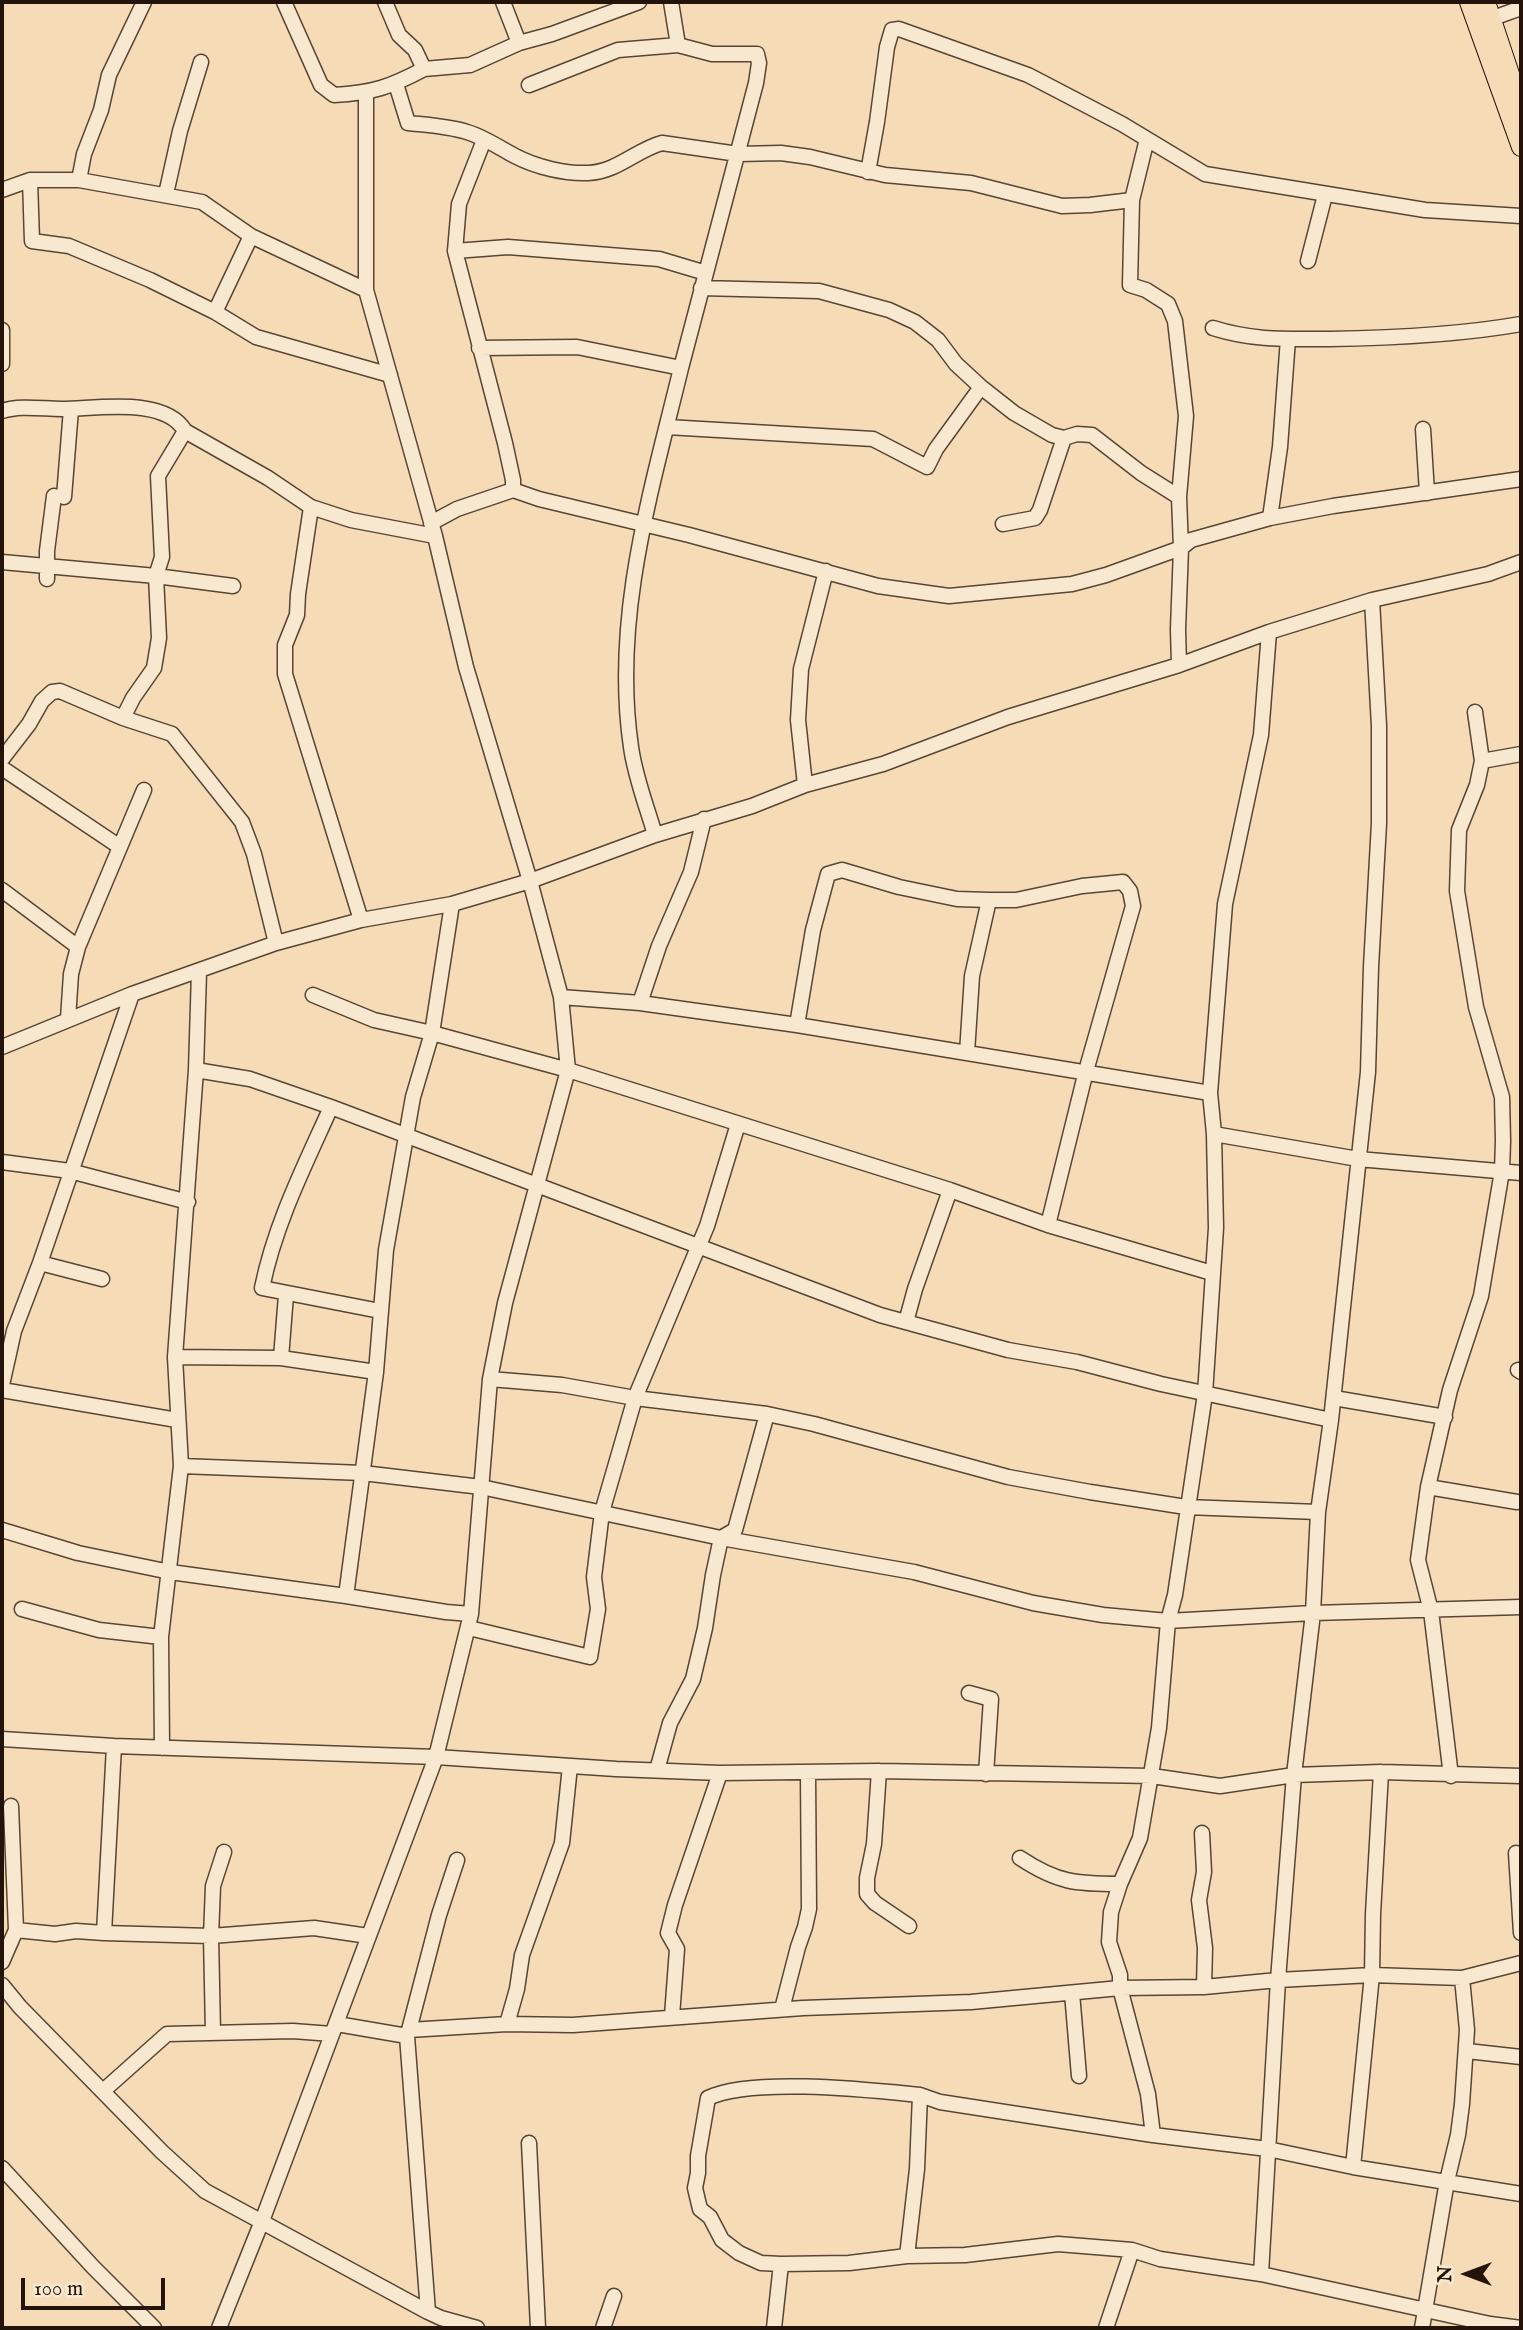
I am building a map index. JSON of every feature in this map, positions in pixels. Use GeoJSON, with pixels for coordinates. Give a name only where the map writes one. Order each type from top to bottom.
{"type":"FeatureCollection","features":[{"type":"Feature","properties":{"kind":"main road"},"geometry":{"type":"LineString","coordinates":[[1469,2],[1521,147]]}},
{"type":"Feature","properties":{"kind":"main road"},"geometry":{"type":"LineString","coordinates":[[1489,10],[1521,107]]}},
{"type":"Feature","properties":{"kind":"street"},"geometry":{"type":"LineString","coordinates":[[79,180],[109,75],[144,2]]}},
{"type":"Feature","properties":{"kind":"street"},"geometry":{"type":"LineString","coordinates":[[285,2],[321,85],[334,95],[366,93],[396,84],[425,69],[470,65],[519,43],[552,34],[639,2]]}},
{"type":"Feature","properties":{"kind":"street"},"geometry":{"type":"LineString","coordinates":[[385,2],[399,35],[415,50],[425,69]]}},
{"type":"Feature","properties":{"kind":"street"},"geometry":{"type":"LineString","coordinates":[[503,2],[519,43]]}},
{"type":"Feature","properties":{"kind":"street"},"geometry":{"type":"LineString","coordinates":[[671,2],[678,45]]}},
{"type":"Feature","properties":{"kind":"street"},"geometry":{"type":"LineString","coordinates":[[1489,10],[1521,8]]}},
{"type":"Feature","properties":{"kind":"street"},"geometry":{"type":"LineString","coordinates":[[868,172],[887,47],[892,30],[899,29],[1028,75],[1147,139],[1205,174],[1425,210],[1521,216]]}},
{"type":"Feature","properties":{"kind":"street"},"geometry":{"type":"LineString","coordinates":[[529,85],[618,50],[678,45],[712,54],[757,54],[759,63],[738,154],[681,368],[633,577],[626,638],[625,684],[631,749],[655,835]]}},
{"type":"Feature","properties":{"kind":"street"},"geometry":{"type":"LineString","coordinates":[[166,194],[180,131],[201,62]]}},
{"type":"Feature","properties":{"kind":"street"},"geometry":{"type":"LineString","coordinates":[[396,84],[408,123],[468,132],[541,166],[588,173],[621,164],[650,146],[662,143],[738,154],[781,153],[810,157],[868,172],[971,183],[1062,206],[1132,200]]}},
{"type":"Feature","properties":{"kind":"street"},"geometry":{"type":"LineString","coordinates":[[219,2328],[262,2221],[436,1758],[470,1621],[490,1379],[505,1303],[568,1070],[561,998],[530,881],[466,667],[433,529],[366,290],[366,93]]}},
{"type":"Feature","properties":{"kind":"street"},"geometry":{"type":"LineString","coordinates":[[1147,139],[1132,200],[1130,285],[1146,290],[1168,303],[1175,321],[1186,416],[1179,497],[1179,665]]}},
{"type":"Feature","properties":{"kind":"street"},"geometry":{"type":"LineString","coordinates":[[484,140],[459,204],[455,251],[505,443],[513,490]]}},
{"type":"Feature","properties":{"kind":"street"},"geometry":{"type":"LineString","coordinates":[[30,180],[32,241],[68,246],[150,280],[215,312],[256,337],[390,375]]}},
{"type":"Feature","properties":{"kind":"street"},"geometry":{"type":"LineString","coordinates":[[2,190],[30,180],[79,180],[202,202],[251,236],[366,290]]}},
{"type":"Feature","properties":{"kind":"street"},"geometry":{"type":"LineString","coordinates":[[1308,261],[1325,195]]}},
{"type":"Feature","properties":{"kind":"street"},"geometry":{"type":"LineString","coordinates":[[215,312],[251,236]]}},
{"type":"Feature","properties":{"kind":"street"},"geometry":{"type":"LineString","coordinates":[[455,251],[508,247],[659,259],[706,273]]}},
{"type":"Feature","properties":{"kind":"street"},"geometry":{"type":"LineString","coordinates":[[701,288],[819,291],[889,310],[915,322],[938,340],[956,363],[1014,413],[1052,435],[1064,438],[1077,434],[1092,435],[1179,497]]}},
{"type":"Feature","properties":{"kind":"street"},"geometry":{"type":"LineString","coordinates":[[1213,328],[1241,337],[1374,338],[1495,329],[1521,324]]}},
{"type":"Feature","properties":{"kind":"street"},"geometry":{"type":"LineString","coordinates":[[2,330],[2,364]]}},
{"type":"Feature","properties":{"kind":"street"},"geometry":{"type":"LineString","coordinates":[[1270,518],[1280,447],[1288,339]]}},
{"type":"Feature","properties":{"kind":"street"},"geometry":{"type":"LineString","coordinates":[[479,348],[577,347],[681,368]]}},
{"type":"Feature","properties":{"kind":"street"},"geometry":{"type":"LineString","coordinates":[[667,427],[873,439],[927,467],[936,449],[981,387]]}},
{"type":"Feature","properties":{"kind":"street"},"geometry":{"type":"LineString","coordinates":[[2,411],[124,406],[161,413],[181,423],[185,431],[268,478],[311,507],[351,520],[433,529],[457,509],[513,490],[878,586],[949,596],[1072,584],[1181,548],[1191,540],[1270,518],[1521,479]]}},
{"type":"Feature","properties":{"kind":"street"},"geometry":{"type":"LineString","coordinates":[[47,573],[71,409]]}},
{"type":"Feature","properties":{"kind":"street"},"geometry":{"type":"LineString","coordinates":[[1423,429],[1427,493]]}},
{"type":"Feature","properties":{"kind":"street"},"geometry":{"type":"LineString","coordinates":[[123,718],[154,668],[159,638],[156,576],[162,557],[158,476],[185,431]]}},
{"type":"Feature","properties":{"kind":"street"},"geometry":{"type":"LineString","coordinates":[[1003,524],[1035,518],[1064,438]]}},
{"type":"Feature","properties":{"kind":"street"},"geometry":{"type":"LineString","coordinates":[[311,507],[297,615],[285,645],[285,674],[360,920]]}},
{"type":"Feature","properties":{"kind":"street"},"geometry":{"type":"LineString","coordinates":[[2,562],[47,573],[156,576],[233,586]]}},
{"type":"Feature","properties":{"kind":"street"},"geometry":{"type":"LineString","coordinates":[[2,1047],[132,994],[276,943],[360,920],[452,904],[530,881],[655,835],[752,806],[805,785],[883,764],[1008,717],[1179,665],[1269,632],[1371,600],[1488,574],[1521,562]]}},
{"type":"Feature","properties":{"kind":"street"},"geometry":{"type":"LineString","coordinates":[[805,785],[798,720],[800,669],[826,571]]}},
{"type":"Feature","properties":{"kind":"street"},"geometry":{"type":"LineString","coordinates":[[1261,2274],[1278,1980],[1294,1775],[1313,1613],[1318,1511],[1334,1398],[1368,1072],[1379,823],[1379,726],[1371,600]]}},
{"type":"Feature","properties":{"kind":"street"},"geometry":{"type":"LineString","coordinates":[[1153,2135],[1149,2094],[1109,1941],[1111,1912],[1140,1838],[1152,1776],[1168,1621],[1175,1595],[1186,1507],[1205,1394],[1216,1228],[1214,1134],[1210,1093],[1225,904],[1261,735],[1269,632]]}},
{"type":"Feature","properties":{"kind":"street"},"geometry":{"type":"LineString","coordinates":[[2,759],[29,724],[42,701],[52,692],[60,691],[123,718],[172,734],[242,822],[254,854],[276,943]]}},
{"type":"Feature","properties":{"kind":"street"},"geometry":{"type":"LineString","coordinates":[[1451,1776],[1431,1611],[1418,1560],[1428,1487],[1450,1390],[1481,1296],[1502,1171],[1502,1097],[1476,1007],[1457,891],[1459,830],[1477,786],[1482,761],[1475,712]]}},
{"type":"Feature","properties":{"kind":"street"},"geometry":{"type":"LineString","coordinates":[[1482,761],[1521,754]]}},
{"type":"Feature","properties":{"kind":"street"},"geometry":{"type":"LineString","coordinates":[[2,768],[120,847]]}},
{"type":"Feature","properties":{"kind":"street"},"geometry":{"type":"LineString","coordinates":[[68,1019],[71,974],[78,947],[144,790]]}},
{"type":"Feature","properties":{"kind":"street"},"geometry":{"type":"LineString","coordinates":[[640,1003],[659,946],[691,872],[704,819]]}},
{"type":"Feature","properties":{"kind":"street"},"geometry":{"type":"LineString","coordinates":[[797,1025],[813,930],[828,874],[842,870],[945,897],[989,901],[1016,900],[1082,886],[1123,882],[1130,891],[1133,906],[1086,1071],[1048,1226]]}},
{"type":"Feature","properties":{"kind":"street"},"geometry":{"type":"LineString","coordinates":[[2,890],[78,947]]}},
{"type":"Feature","properties":{"kind":"street"},"geometry":{"type":"LineString","coordinates":[[967,1053],[972,976],[989,901]]}},
{"type":"Feature","properties":{"kind":"street"},"geometry":{"type":"LineString","coordinates":[[346,1596],[376,1372],[386,1250],[413,1097],[432,1033],[452,904]]}},
{"type":"Feature","properties":{"kind":"street"},"geometry":{"type":"LineString","coordinates":[[162,1748],[160,1637],[181,1466],[175,1357],[188,1202],[199,972]]}},
{"type":"Feature","properties":{"kind":"street"},"geometry":{"type":"LineString","coordinates":[[132,994],[14,1331],[2,1387],[177,1420]]}},
{"type":"Feature","properties":{"kind":"street"},"geometry":{"type":"LineString","coordinates":[[313,995],[373,1020],[568,1070],[950,1190],[1048,1226],[1212,1273]]}},
{"type":"Feature","properties":{"kind":"street"},"geometry":{"type":"LineString","coordinates":[[561,998],[640,1003],[797,1025],[1210,1093]]}},
{"type":"Feature","properties":{"kind":"street"},"geometry":{"type":"LineString","coordinates":[[196,1070],[250,1079],[331,1107],[880,1315],[1008,1350],[1077,1362],[1205,1394],[1331,1420]]}},
{"type":"Feature","properties":{"kind":"street"},"geometry":{"type":"LineString","coordinates":[[331,1107],[284,1212],[268,1259],[262,1289],[380,1311]]}},
{"type":"Feature","properties":{"kind":"street"},"geometry":{"type":"LineString","coordinates":[[2,1530],[78,1553],[170,1572],[446,1612],[590,1657],[598,1609],[594,1577],[602,1512],[635,1398],[698,1248],[738,1124]]}},
{"type":"Feature","properties":{"kind":"street"},"geometry":{"type":"LineString","coordinates":[[1214,1134],[1358,1159],[1521,1173]]}},
{"type":"Feature","properties":{"kind":"street"},"geometry":{"type":"LineString","coordinates":[[2,1162],[70,1171],[188,1202]]}},
{"type":"Feature","properties":{"kind":"street"},"geometry":{"type":"LineString","coordinates":[[906,1322],[950,1190]]}},
{"type":"Feature","properties":{"kind":"street"},"geometry":{"type":"LineString","coordinates":[[40,1263],[102,1279]]}},
{"type":"Feature","properties":{"kind":"street"},"geometry":{"type":"LineString","coordinates":[[281,1358],[286,1295]]}},
{"type":"Feature","properties":{"kind":"street"},"geometry":{"type":"LineString","coordinates":[[175,1357],[281,1358],[376,1372]]}},
{"type":"Feature","properties":{"kind":"street"},"geometry":{"type":"LineString","coordinates":[[490,1379],[562,1385],[635,1398],[767,1414],[814,1424],[1008,1477],[1186,1507],[1318,1511]]}},
{"type":"Feature","properties":{"kind":"street"},"geometry":{"type":"LineString","coordinates":[[1334,1398],[1445,1417]]}},
{"type":"Feature","properties":{"kind":"street"},"geometry":{"type":"LineString","coordinates":[[657,1770],[670,1723],[693,1679],[722,1538],[736,1530],[767,1414]]}},
{"type":"Feature","properties":{"kind":"street"},"geometry":{"type":"LineString","coordinates":[[181,1466],[363,1474],[481,1487],[722,1538],[914,1572],[1033,1603],[1104,1615],[1168,1621],[1313,1613],[1521,1607]]}},
{"type":"Feature","properties":{"kind":"street"},"geometry":{"type":"LineString","coordinates":[[1428,1487],[1517,1502]]}},
{"type":"Feature","properties":{"kind":"street"},"geometry":{"type":"LineString","coordinates":[[22,1609],[99,1630],[160,1637]]}},
{"type":"Feature","properties":{"kind":"street"},"geometry":{"type":"LineString","coordinates":[[968,1693],[991,1699],[986,1774]]}},
{"type":"Feature","properties":{"kind":"street"},"geometry":{"type":"LineString","coordinates":[[2,1739],[720,1773],[878,1771],[1152,1776],[1220,1786],[1294,1775],[1381,1772],[1521,1776]]}},
{"type":"Feature","properties":{"kind":"street"},"geometry":{"type":"LineString","coordinates":[[104,1933],[114,1746]]}},
{"type":"Feature","properties":{"kind":"street"},"geometry":{"type":"LineString","coordinates":[[507,2024],[517,1989],[522,1955],[562,1843],[570,1766]]}},
{"type":"Feature","properties":{"kind":"street"},"geometry":{"type":"LineString","coordinates":[[878,1771],[874,1844],[867,1878],[867,1894],[875,1903],[909,1926]]}},
{"type":"Feature","properties":{"kind":"street"},"geometry":{"type":"LineString","coordinates":[[1353,2167],[1372,1975],[1381,1772]]}},
{"type":"Feature","properties":{"kind":"street"},"geometry":{"type":"LineString","coordinates":[[672,2016],[677,1949],[668,1933],[720,1773]]}},
{"type":"Feature","properties":{"kind":"street"},"geometry":{"type":"LineString","coordinates":[[782,2009],[808,1909],[808,1773]]}},
{"type":"Feature","properties":{"kind":"street"},"geometry":{"type":"LineString","coordinates":[[2,1962],[16,1930],[11,1806]]}},
{"type":"Feature","properties":{"kind":"street"},"geometry":{"type":"LineString","coordinates":[[1202,1833],[1204,1872],[1199,1900],[1205,1948],[1204,1987]]}},
{"type":"Feature","properties":{"kind":"street"},"geometry":{"type":"LineString","coordinates":[[213,2033],[211,1936],[214,1886],[223,1852]]}},
{"type":"Feature","properties":{"kind":"street"},"geometry":{"type":"LineString","coordinates":[[1516,1853],[1521,1933]]}},
{"type":"Feature","properties":{"kind":"street"},"geometry":{"type":"LineString","coordinates":[[1020,1858],[1046,1873],[1077,1884],[1120,1884]]}},
{"type":"Feature","properties":{"kind":"street"},"geometry":{"type":"LineString","coordinates":[[436,2320],[408,2033],[439,1915],[457,1860]]}},
{"type":"Feature","properties":{"kind":"street"},"geometry":{"type":"LineString","coordinates":[[16,1930],[55,1934],[76,1931],[211,1936],[314,1928],[368,1936]]}},
{"type":"Feature","properties":{"kind":"street"},"geometry":{"type":"LineString","coordinates":[[103,2091],[167,2034],[334,2029],[408,2033],[507,2024],[573,2025],[782,2009],[971,2002],[1120,1988],[1204,1987],[1372,1975],[1462,1978],[1521,1963]]}},
{"type":"Feature","properties":{"kind":"street"},"geometry":{"type":"LineString","coordinates":[[1422,2328],[1447,2180],[1458,2135],[1466,2051],[1462,1978]]}},
{"type":"Feature","properties":{"kind":"street"},"geometry":{"type":"LineString","coordinates":[[2,1985],[20,2007],[162,2152],[205,2191],[346,2269],[410,2300],[436,2320],[477,2328]]}},
{"type":"Feature","properties":{"kind":"street"},"geometry":{"type":"LineString","coordinates":[[1072,1993],[1079,2076]]}},
{"type":"Feature","properties":{"kind":"street"},"geometry":{"type":"LineString","coordinates":[[1466,2051],[1521,2057]]}},
{"type":"Feature","properties":{"kind":"street"},"geometry":{"type":"LineString","coordinates":[[1521,2194],[1353,2167],[1268,2149],[1153,2135],[940,2102],[920,2095],[862,2090],[740,2088],[708,2098],[695,2188],[700,2209],[710,2217],[722,2240],[739,2253],[761,2263],[849,2263],[907,2256],[965,2255],[1058,2244],[1132,2250],[1160,2259],[1261,2274],[1490,2326],[1521,2328]]}},
{"type":"Feature","properties":{"kind":"street"},"geometry":{"type":"LineString","coordinates":[[907,2256],[917,2169],[920,2095]]}},
{"type":"Feature","properties":{"kind":"street"},"geometry":{"type":"LineString","coordinates":[[529,2143],[538,2328]]}},
{"type":"Feature","properties":{"kind":"street"},"geometry":{"type":"LineString","coordinates":[[2,2168],[93,2267],[154,2328]]}},
{"type":"Feature","properties":{"kind":"street"},"geometry":{"type":"LineString","coordinates":[[1106,2328],[1132,2250]]}},
{"type":"Feature","properties":{"kind":"street"},"geometry":{"type":"LineString","coordinates":[[774,2328],[781,2264]]}},
{"type":"Feature","properties":{"kind":"street"},"geometry":{"type":"LineString","coordinates":[[603,2328],[614,2296]]}}]}
